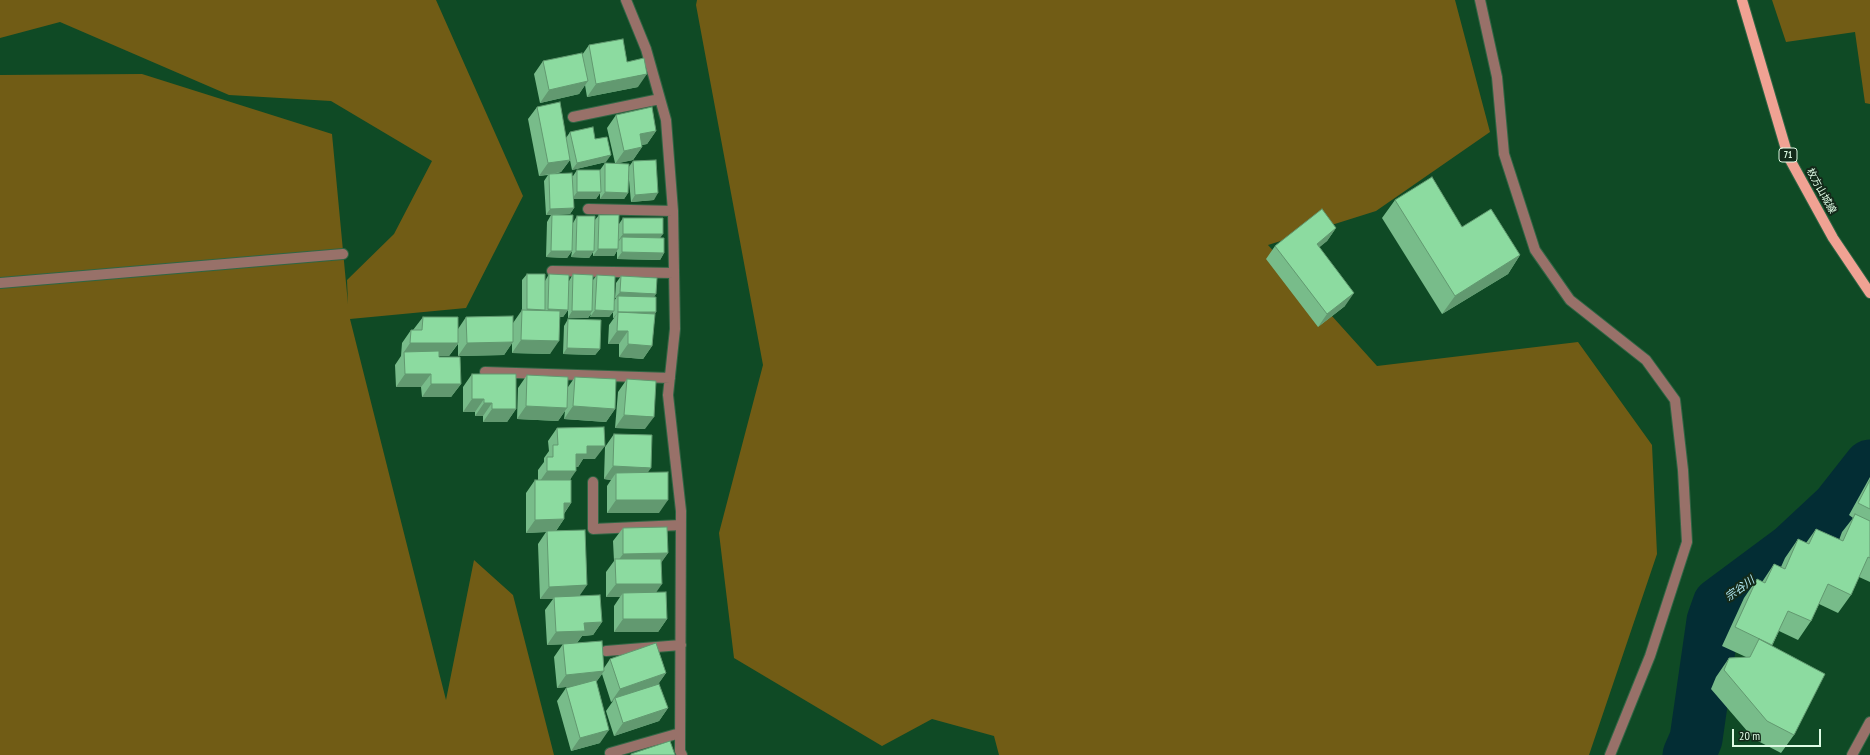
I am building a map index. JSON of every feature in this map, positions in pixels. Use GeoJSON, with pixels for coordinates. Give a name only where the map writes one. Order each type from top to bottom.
{"type":"FeatureCollection","features":[{"type":"Feature","properties":{"kind":"main road","name":"枚方山城線"},"geometry":{"type":"LineString","coordinates":[[1742,0],[1788,156],[1833,238],[1870,293]]}},
{"type":"Feature","properties":{"kind":"street"},"geometry":{"type":"LineString","coordinates":[[626,0],[646,49],[666,120],[672,211],[675,329],[668,395],[681,511],[680,733],[682,755]]}},
{"type":"Feature","properties":{"kind":"street"},"geometry":{"type":"LineString","coordinates":[[1480,0],[1497,77],[1504,154],[1535,250],[1570,300],[1646,360],[1675,400],[1683,470],[1687,542],[1650,656],[1610,755]]}},
{"type":"Feature","properties":{"kind":"street"},"geometry":{"type":"LineString","coordinates":[[573,117],[660,99]]}},
{"type":"Feature","properties":{"kind":"street"},"geometry":{"type":"LineString","coordinates":[[588,209],[672,211]]}},
{"type":"Feature","properties":{"kind":"street"},"geometry":{"type":"LineString","coordinates":[[0,283],[343,254]]}},
{"type":"Feature","properties":{"kind":"street"},"geometry":{"type":"LineString","coordinates":[[552,271],[674,273]]}},
{"type":"Feature","properties":{"kind":"street"},"geometry":{"type":"LineString","coordinates":[[485,372],[670,378]]}},
{"type":"Feature","properties":{"kind":"street"},"geometry":{"type":"LineString","coordinates":[[593,482],[593,529],[681,525]]}},
{"type":"Feature","properties":{"kind":"street"},"geometry":{"type":"LineString","coordinates":[[606,651],[681,645]]}},
{"type":"Feature","properties":{"kind":"street"},"geometry":{"type":"LineString","coordinates":[[1852,755],[1870,722]]}},
{"type":"Feature","properties":{"kind":"street"},"geometry":{"type":"LineString","coordinates":[[610,753],[680,733]]}},
{"type":"Feature","properties":{"kind":"shaded area"},"geometry":{"type":"Polygon","coordinates":[[[0,0],[436,0],[523,196],[466,308],[350,319],[446,700],[474,560],[513,595],[554,755],[0,755],[0,75],[142,74],[332,134],[348,304],[347,280],[394,234],[432,161],[331,101],[229,95],[60,22],[0,38],[0,0]]]}},
{"type":"Feature","properties":{"kind":"shaded area"},"geometry":{"type":"Polygon","coordinates":[[[697,0],[1455,0],[1490,132],[1376,211],[1268,245],[1377,366],[1578,342],[1652,445],[1657,554],[1589,755],[999,755],[994,736],[932,719],[882,746],[734,658],[719,533],[763,365],[696,5],[697,0]]]}},
{"type":"Feature","properties":{"kind":"shaded area"},"geometry":{"type":"Polygon","coordinates":[[[1772,0],[1870,0],[1870,104],[1865,103],[1855,32],[1786,42],[1772,0]]]}},
{"type":"Feature","properties":{"kind":"building"},"geometry":{"type":"Polygon","coordinates":[[[623,39],[627,62],[644,58],[647,74],[596,84],[589,45],[623,39]]]}},
{"type":"Feature","properties":{"kind":"building"},"geometry":{"type":"Polygon","coordinates":[[[582,53],[588,81],[549,90],[543,61],[582,53]]]}},
{"type":"Feature","properties":{"kind":"building"},"geometry":{"type":"Polygon","coordinates":[[[560,102],[570,160],[548,163],[537,107],[560,102]]]}},
{"type":"Feature","properties":{"kind":"building"},"geometry":{"type":"Polygon","coordinates":[[[652,107],[656,131],[640,134],[642,147],[624,151],[616,115],[652,107]]]}},
{"type":"Feature","properties":{"kind":"building"},"geometry":{"type":"Polygon","coordinates":[[[593,127],[595,139],[607,137],[611,155],[577,163],[570,132],[593,127]]]}},
{"type":"Feature","properties":{"kind":"building"},"geometry":{"type":"Polygon","coordinates":[[[656,160],[658,193],[635,195],[633,161],[656,160]]]}},
{"type":"Feature","properties":{"kind":"building"},"geometry":{"type":"Polygon","coordinates":[[[605,163],[629,164],[628,193],[605,192],[605,163]]]}},
{"type":"Feature","properties":{"kind":"building"},"geometry":{"type":"Polygon","coordinates":[[[577,170],[600,170],[601,192],[577,192],[577,170]]]}},
{"type":"Feature","properties":{"kind":"building"},"geometry":{"type":"Polygon","coordinates":[[[572,173],[574,208],[550,209],[549,174],[572,173]]]}},
{"type":"Feature","properties":{"kind":"building"},"geometry":{"type":"Polygon","coordinates":[[[1432,177],[1462,227],[1491,209],[1520,255],[1455,296],[1395,200],[1432,177]]]}},
{"type":"Feature","properties":{"kind":"building"},"geometry":{"type":"Polygon","coordinates":[[[1322,209],[1336,228],[1317,244],[1354,293],[1327,314],[1275,246],[1322,209]]]}},
{"type":"Feature","properties":{"kind":"building"},"geometry":{"type":"Polygon","coordinates":[[[552,215],[573,215],[572,251],[551,251],[552,215]]]}},
{"type":"Feature","properties":{"kind":"building"},"geometry":{"type":"Polygon","coordinates":[[[599,215],[619,215],[618,249],[598,249],[599,215]]]}},
{"type":"Feature","properties":{"kind":"building"},"geometry":{"type":"Polygon","coordinates":[[[577,216],[595,216],[594,251],[576,251],[577,216]]]}},
{"type":"Feature","properties":{"kind":"building"},"geometry":{"type":"Polygon","coordinates":[[[623,218],[663,218],[663,234],[623,234],[623,218]]]}},
{"type":"Feature","properties":{"kind":"building"},"geometry":{"type":"Polygon","coordinates":[[[622,237],[664,238],[664,253],[622,252],[622,237]]]}},
{"type":"Feature","properties":{"kind":"building"},"geometry":{"type":"Polygon","coordinates":[[[527,274],[545,274],[545,310],[527,309],[527,274]]]}},
{"type":"Feature","properties":{"kind":"building"},"geometry":{"type":"Polygon","coordinates":[[[549,274],[569,275],[568,310],[548,309],[549,274]]]}},
{"type":"Feature","properties":{"kind":"building"},"geometry":{"type":"Polygon","coordinates":[[[573,274],[593,275],[592,311],[572,311],[573,274]]]}},
{"type":"Feature","properties":{"kind":"building"},"geometry":{"type":"Polygon","coordinates":[[[597,275],[615,276],[614,311],[595,310],[597,275]]]}},
{"type":"Feature","properties":{"kind":"building"},"geometry":{"type":"Polygon","coordinates":[[[621,276],[657,278],[656,294],[620,292],[621,276]]]}},
{"type":"Feature","properties":{"kind":"building"},"geometry":{"type":"Polygon","coordinates":[[[618,296],[656,297],[656,312],[618,312],[618,296]]]}},
{"type":"Feature","properties":{"kind":"building"},"geometry":{"type":"Polygon","coordinates":[[[522,310],[560,311],[559,341],[521,340],[522,310]]]}},
{"type":"Feature","properties":{"kind":"building"},"geometry":{"type":"Polygon","coordinates":[[[618,312],[655,314],[652,346],[628,344],[628,331],[617,331],[618,312]]]}},
{"type":"Feature","properties":{"kind":"building"},"geometry":{"type":"Polygon","coordinates":[[[513,316],[513,342],[467,343],[466,317],[513,316]]]}},
{"type":"Feature","properties":{"kind":"building"},"geometry":{"type":"Polygon","coordinates":[[[423,317],[458,317],[458,343],[410,343],[411,330],[422,330],[423,317]]]}},
{"type":"Feature","properties":{"kind":"building"},"geometry":{"type":"Polygon","coordinates":[[[568,319],[601,320],[600,349],[567,348],[568,319]]]}},
{"type":"Feature","properties":{"kind":"building"},"geometry":{"type":"Polygon","coordinates":[[[439,351],[439,357],[460,357],[461,384],[431,384],[431,374],[405,374],[404,352],[439,351]]]}},
{"type":"Feature","properties":{"kind":"building"},"geometry":{"type":"Polygon","coordinates":[[[472,374],[516,374],[516,409],[492,409],[492,403],[484,403],[484,399],[472,399],[472,374]]]}},
{"type":"Feature","properties":{"kind":"building"},"geometry":{"type":"Polygon","coordinates":[[[527,375],[568,377],[567,408],[526,406],[527,375]]]}},
{"type":"Feature","properties":{"kind":"building"},"geometry":{"type":"Polygon","coordinates":[[[575,377],[616,379],[615,409],[573,406],[575,377]]]}},
{"type":"Feature","properties":{"kind":"building"},"geometry":{"type":"Polygon","coordinates":[[[627,379],[656,381],[654,417],[624,415],[627,379]]]}},
{"type":"Feature","properties":{"kind":"building"},"geometry":{"type":"Polygon","coordinates":[[[604,427],[605,446],[587,446],[587,454],[576,454],[576,471],[547,471],[547,457],[553,457],[553,445],[558,445],[557,428],[604,427]]]}},
{"type":"Feature","properties":{"kind":"building"},"geometry":{"type":"Polygon","coordinates":[[[614,434],[652,435],[651,468],[613,466],[614,434]]]}},
{"type":"Feature","properties":{"kind":"building"},"geometry":{"type":"Polygon","coordinates":[[[668,472],[668,500],[616,500],[616,473],[668,472]]]}},
{"type":"Feature","properties":{"kind":"building"},"geometry":{"type":"Polygon","coordinates":[[[535,480],[571,480],[571,503],[564,503],[564,519],[535,520],[535,480]]]}},
{"type":"Feature","properties":{"kind":"building"},"geometry":{"type":"Polygon","coordinates":[[[1870,480],[1870,509],[1858,503],[1870,480]]]}},
{"type":"Feature","properties":{"kind":"building"},"geometry":{"type":"Polygon","coordinates":[[[1855,514],[1870,521],[1870,558],[1868,557],[1851,595],[1828,584],[1811,621],[1788,611],[1772,645],[1735,627],[1757,579],[1765,583],[1774,564],[1785,569],[1798,539],[1809,544],[1816,529],[1843,541],[1855,514]]]}},
{"type":"Feature","properties":{"kind":"building"},"geometry":{"type":"Polygon","coordinates":[[[667,527],[668,553],[623,554],[623,528],[667,527]]]}},
{"type":"Feature","properties":{"kind":"building"},"geometry":{"type":"Polygon","coordinates":[[[585,530],[587,585],[549,587],[547,531],[585,530]]]}},
{"type":"Feature","properties":{"kind":"building"},"geometry":{"type":"Polygon","coordinates":[[[615,559],[661,559],[662,584],[616,584],[615,559]]]}},
{"type":"Feature","properties":{"kind":"building"},"geometry":{"type":"Polygon","coordinates":[[[666,592],[667,619],[623,619],[623,593],[666,592]]]}},
{"type":"Feature","properties":{"kind":"building"},"geometry":{"type":"Polygon","coordinates":[[[600,595],[602,622],[584,623],[585,631],[556,632],[554,597],[600,595]]]}},
{"type":"Feature","properties":{"kind":"building"},"geometry":{"type":"Polygon","coordinates":[[[1759,639],[1825,674],[1794,735],[1767,721],[1724,670],[1729,658],[1750,657],[1759,639]]]}},
{"type":"Feature","properties":{"kind":"building"},"geometry":{"type":"Polygon","coordinates":[[[602,641],[604,671],[566,675],[563,644],[602,641]]]}},
{"type":"Feature","properties":{"kind":"building"},"geometry":{"type":"Polygon","coordinates":[[[656,643],[666,673],[620,689],[610,659],[656,643]]]}},
{"type":"Feature","properties":{"kind":"building"},"geometry":{"type":"Polygon","coordinates":[[[596,680],[609,730],[580,738],[566,688],[596,680]]]}},
{"type":"Feature","properties":{"kind":"building"},"geometry":{"type":"Polygon","coordinates":[[[659,684],[668,708],[623,723],[615,698],[659,684]]]}},
{"type":"Feature","properties":{"kind":"building"},"geometry":{"type":"Polygon","coordinates":[[[670,741],[675,755],[631,755],[631,754],[670,741]]]}},
{"type":"Feature","properties":{"kind":"waterway","name":"宗谷川"},"geometry":{"type":"LineString","coordinates":[[1689,755],[1696,739],[1713,621],[1719,604],[1793,549],[1837,508],[1870,466]]}}]}
